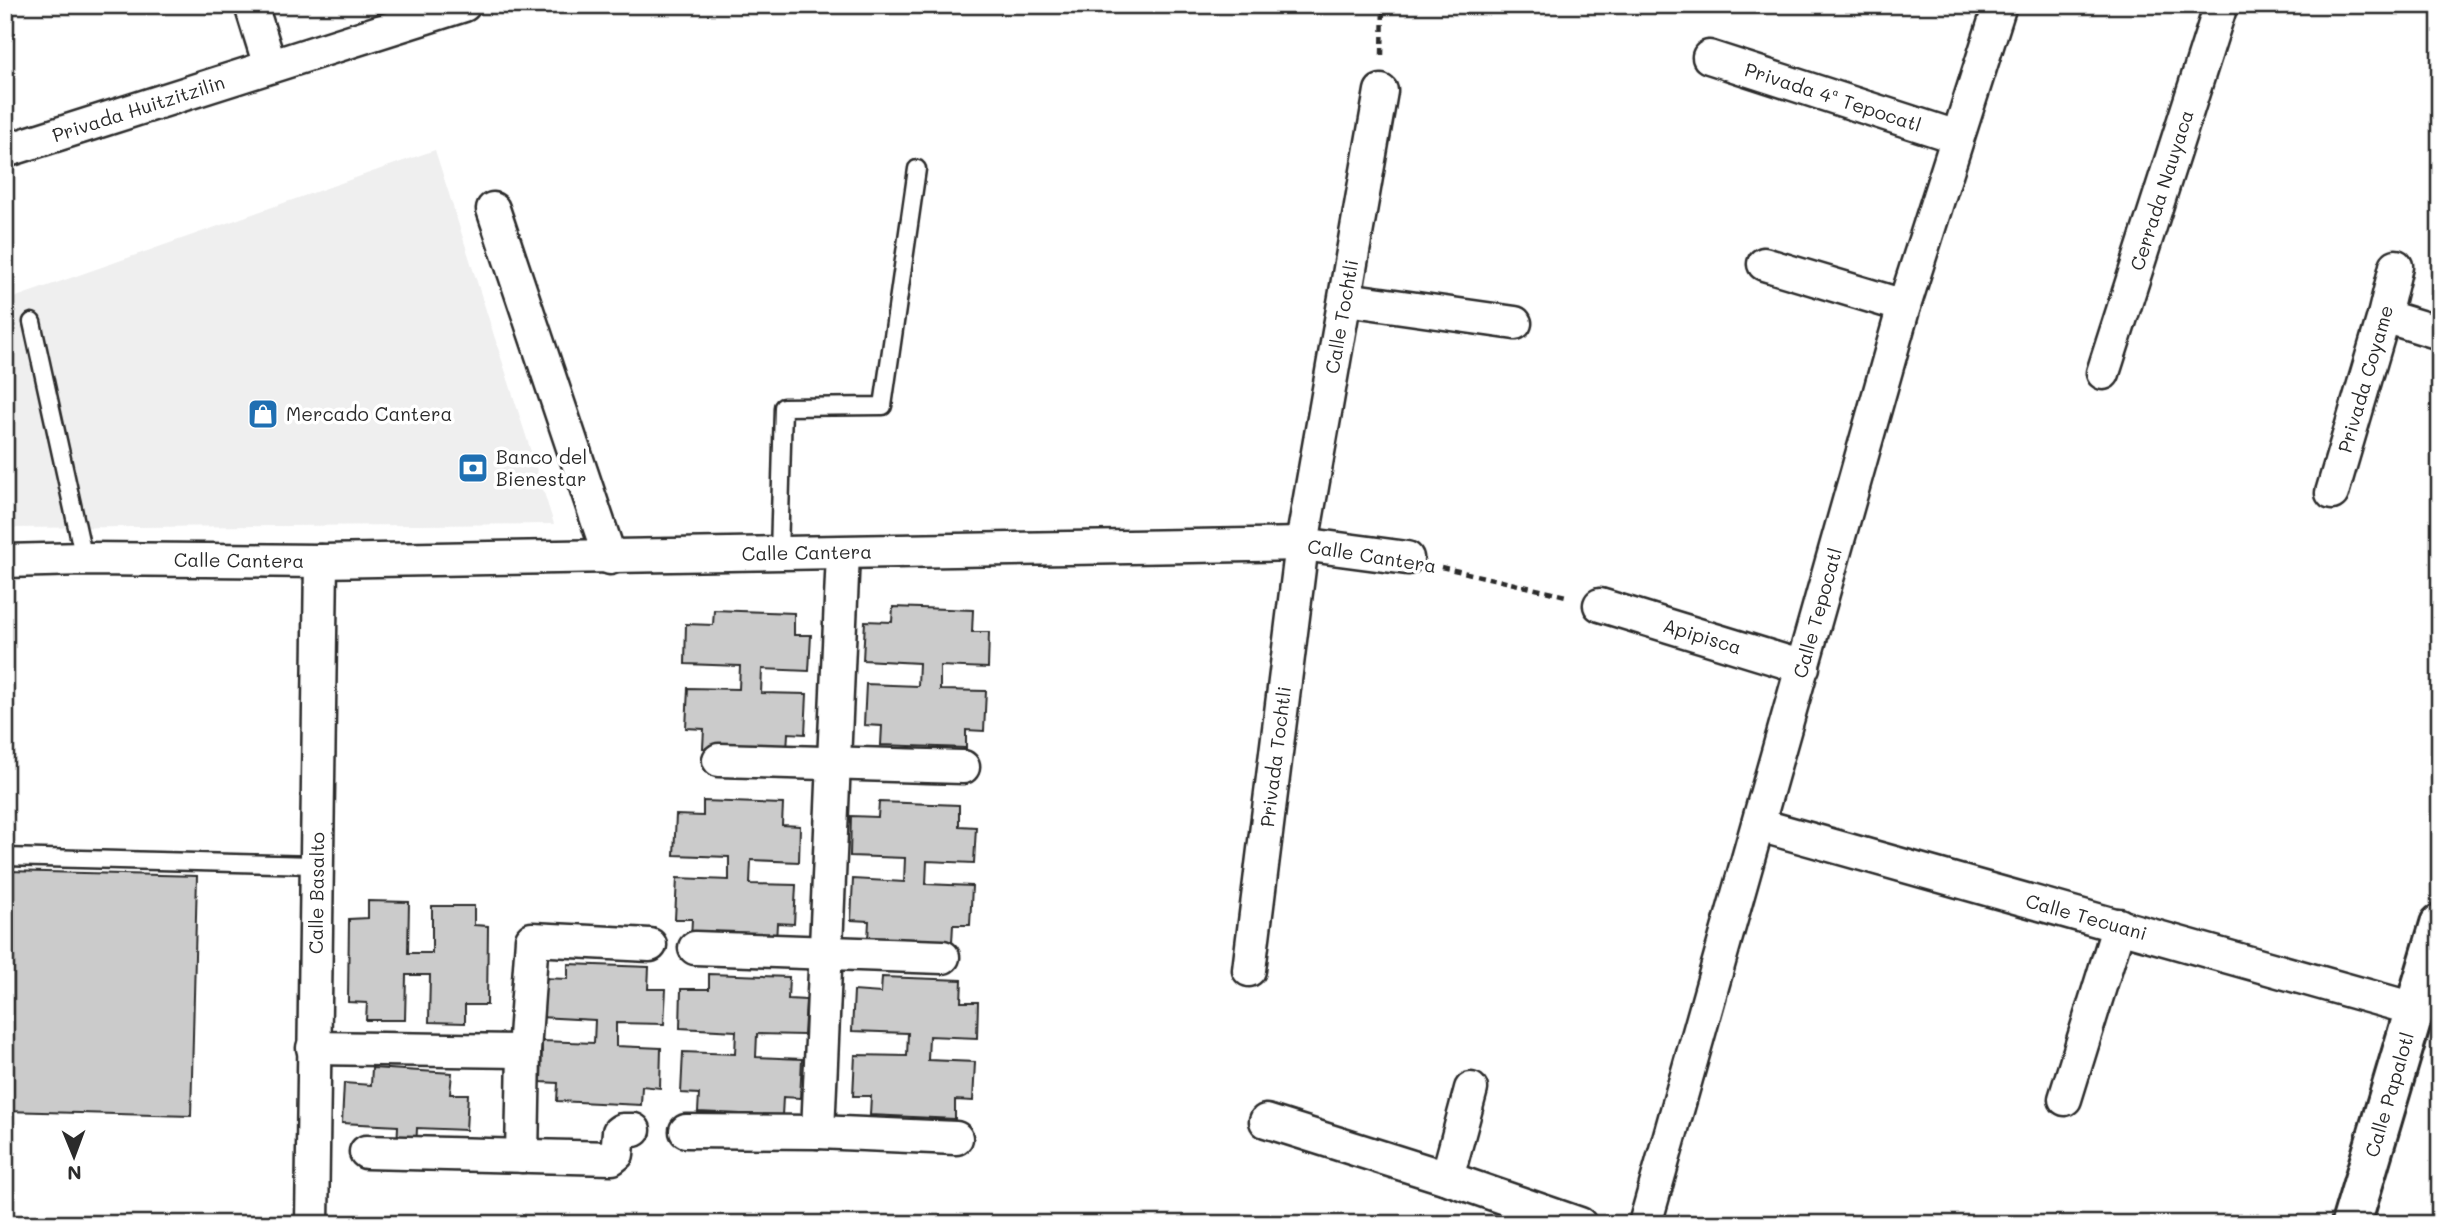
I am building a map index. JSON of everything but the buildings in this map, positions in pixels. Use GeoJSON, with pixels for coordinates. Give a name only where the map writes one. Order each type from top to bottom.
{"type":"FeatureCollection","features":[{"type":"Feature","properties":{"kind":"street"},"geometry":{"type":"LineString","coordinates":[[251,5],[270,66]]}},
{"type":"Feature","properties":{"kind":"street","name":"Privada Huitzitzilin"},"geometry":{"type":"LineString","coordinates":[[5,151],[464,5]]}},
{"type":"Feature","properties":{"kind":"street","name":"Calle Tepocatl"},"geometry":{"type":"LineString","coordinates":[[1645,1224],[1904,306],[2000,5]]}},
{"type":"Feature","properties":{"kind":"street","name":"Cerrada Nauyaca"},"geometry":{"type":"LineString","coordinates":[[2103,373],[2221,5]]}},
{"type":"Feature","properties":{"kind":"street","name":"Privada 4ª Tepocatl"},"geometry":{"type":"LineString","coordinates":[[1709,57],[1957,137]]}},
{"type":"Feature","properties":{"kind":"street","name":"Calle Tochtli"},"geometry":{"type":"LineString","coordinates":[[1302,544],[1381,91]]}},
{"type":"Feature","properties":{"kind":"street"},"geometry":{"type":"LineString","coordinates":[[494,209],[610,558]]}},
{"type":"Feature","properties":{"kind":"street"},"geometry":{"type":"LineString","coordinates":[[1764,264],[1904,306]]}},
{"type":"Feature","properties":{"kind":"street","name":"Privada Coyame"},"geometry":{"type":"LineString","coordinates":[[2332,493],[2396,266]]}},
{"type":"Feature","properties":{"kind":"street"},"geometry":{"type":"LineString","coordinates":[[1346,299],[1515,323]]}},
{"type":"Feature","properties":{"kind":"street"},"geometry":{"type":"LineString","coordinates":[[2384,316],[2440,333]]}},
{"type":"Feature","properties":{"kind":"street","name":"Calle Cantera"},"geometry":{"type":"LineString","coordinates":[[5,561],[610,558],[1302,544],[1408,558]]}},
{"type":"Feature","properties":{"kind":"street","name":"Privada Tochtli"},"geometry":{"type":"LineString","coordinates":[[1249,970],[1302,544]]}},
{"type":"Feature","properties":{"kind":"street"},"geometry":{"type":"LineString","coordinates":[[818,1132],[843,553]]}},
{"type":"Feature","properties":{"kind":"street","name":"Calle Basalto"},"geometry":{"type":"LineString","coordinates":[[312,1224],[321,561]]}},
{"type":"Feature","properties":{"kind":"street","name":"Apipisca"},"geometry":{"type":"LineString","coordinates":[[1600,605],[1803,667]]}},
{"type":"Feature","properties":{"kind":"street"},"geometry":{"type":"LineString","coordinates":[[719,760],[962,767]]}},
{"type":"Feature","properties":{"kind":"street","name":"Calle Tecuani"},"geometry":{"type":"LineString","coordinates":[[1759,825],[2414,1009]]}},
{"type":"Feature","properties":{"kind":"street","name":"Calle Papalotl"},"geometry":{"type":"LineString","coordinates":[[2351,1224],[2440,924]]}},
{"type":"Feature","properties":{"kind":"street"},"geometry":{"type":"LineString","coordinates":[[2064,1098],[2119,925]]}},
{"type":"Feature","properties":{"kind":"street"},"geometry":{"type":"LineString","coordinates":[[522,1156],[524,1051],[532,939],[650,945]]}},
{"type":"Feature","properties":{"kind":"street"},"geometry":{"type":"LineString","coordinates":[[695,947],[943,957]]}},
{"type":"Feature","properties":{"kind":"street"},"geometry":{"type":"LineString","coordinates":[[313,1048],[524,1051]]}},
{"type":"Feature","properties":{"kind":"street"},"geometry":{"type":"LineString","coordinates":[[1447,1178],[1471,1089]]}},
{"type":"Feature","properties":{"kind":"street"},"geometry":{"type":"LineString","coordinates":[[1266,1121],[1447,1178],[1580,1224]]}},
{"type":"Feature","properties":{"kind":"street"},"geometry":{"type":"LineString","coordinates":[[366,1152],[612,1158],[617,1154],[619,1132],[634,1129]]}},
{"type":"Feature","properties":{"kind":"street"},"geometry":{"type":"LineString","coordinates":[[687,1131],[818,1132],[956,1138]]}},
{"type":"Feature","properties":{"kind":"lane"},"geometry":{"type":"LineString","coordinates":[[779,555],[783,407],[883,406],[917,169]]}},
{"type":"Feature","properties":{"kind":"lane"},"geometry":{"type":"LineString","coordinates":[[32,322],[84,559]]}},
{"type":"Feature","properties":{"kind":"lane"},"geometry":{"type":"LineString","coordinates":[[5,857],[315,865]]}},
{"type":"Feature","properties":{"kind":"path"},"geometry":{"type":"LineString","coordinates":[[1381,91],[1383,5]]}},
{"type":"Feature","properties":{"kind":"path","name":"Calle Cantera"},"geometry":{"type":"LineString","coordinates":[[1408,558],[1600,605]]}},
{"type":"Feature","properties":{"kind":"shaded area","name":"Mercado Cantera"},"geometry":{"type":"Polygon","coordinates":[[[435,150],[554,524],[8,528],[5,301],[435,150]]]}},
{"type":"Feature","properties":{"kind":"place","name":"Mercado Cantera"},"geometry":{"type":"Point","coordinates":[263,414]}},
{"type":"Feature","properties":{"kind":"place","name":"Banco del Bienestar"},"geometry":{"type":"Point","coordinates":[473,468]}}]}
